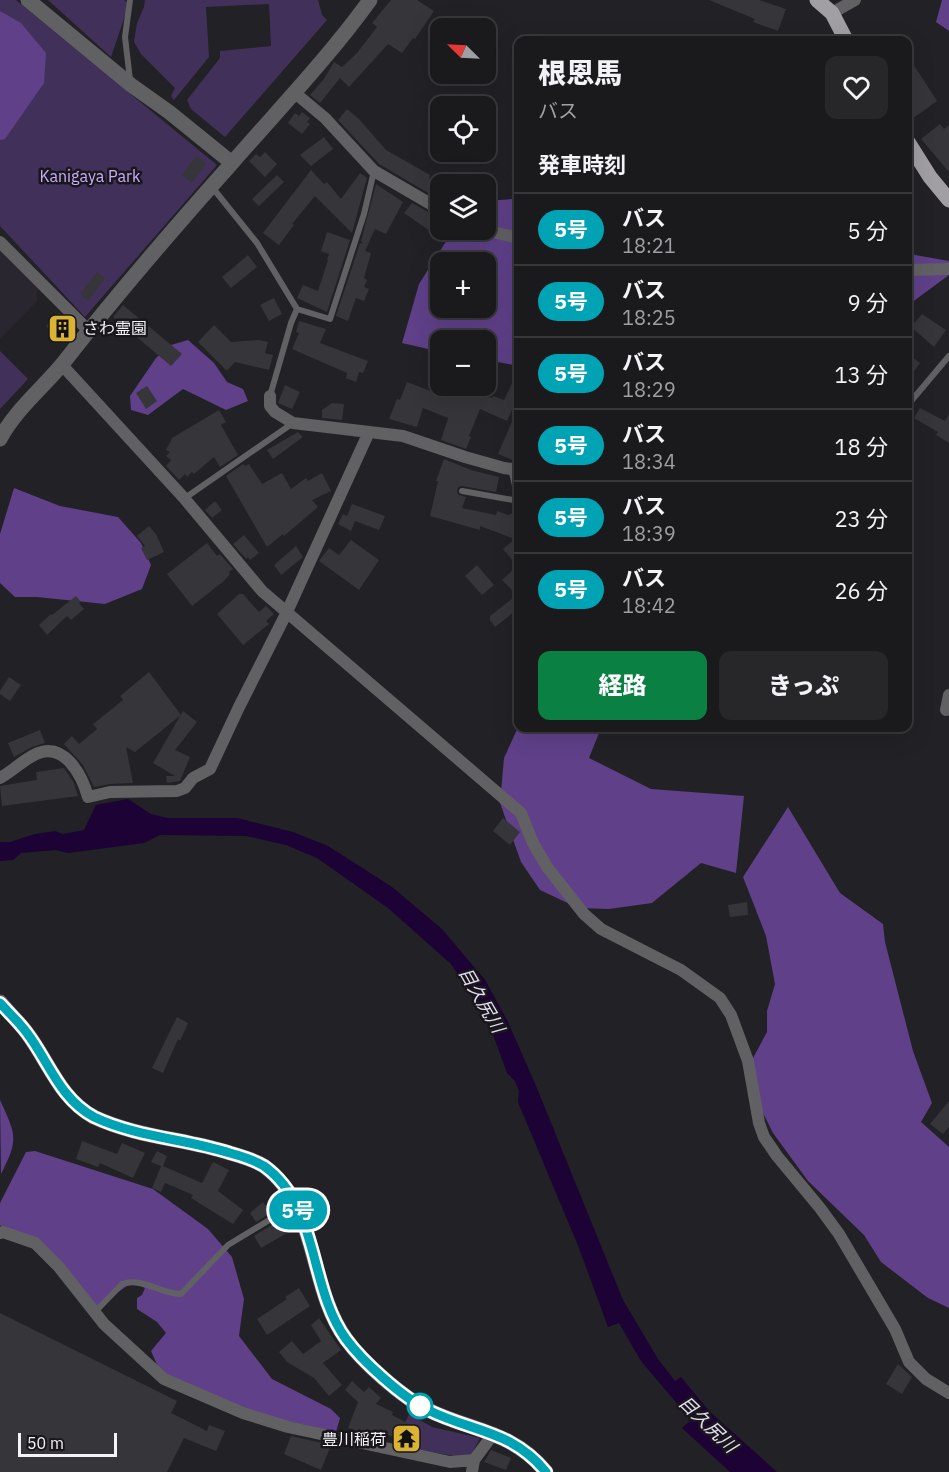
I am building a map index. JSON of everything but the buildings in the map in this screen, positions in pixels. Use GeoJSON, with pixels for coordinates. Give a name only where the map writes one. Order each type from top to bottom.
{"type":"FeatureCollection","features":[{"type":"Feature","properties":{"kind":"main road"},"geometry":{"type":"LineString","coordinates":[[817,0],[832,13],[844,36]]}},
{"type":"Feature","properties":{"kind":"main road"},"geometry":{"type":"LineString","coordinates":[[912,148],[930,177],[949,200]]}},
{"type":"Feature","properties":{"kind":"street"},"geometry":{"type":"LineString","coordinates":[[28,0],[131,85],[169,112],[232,163]]}},
{"type":"Feature","properties":{"kind":"street"},"geometry":{"type":"LineString","coordinates":[[0,439],[14,417],[62,365],[88,330],[295,93],[370,0]]}},
{"type":"Feature","properties":{"kind":"street"},"geometry":{"type":"LineString","coordinates":[[832,13],[855,0]]}},
{"type":"Feature","properties":{"kind":"street"},"geometry":{"type":"LineString","coordinates":[[295,93],[325,118],[374,171],[430,204]]}},
{"type":"Feature","properties":{"kind":"street"},"geometry":{"type":"LineString","coordinates":[[496,233],[514,237]]}},
{"type":"Feature","properties":{"kind":"street"},"geometry":{"type":"LineString","coordinates":[[0,242],[88,330]]}},
{"type":"Feature","properties":{"kind":"street"},"geometry":{"type":"LineString","coordinates":[[912,270],[949,269]]}},
{"type":"Feature","properties":{"kind":"street"},"geometry":{"type":"LineString","coordinates":[[62,365],[184,498],[262,591],[286,614],[521,813],[533,843],[548,867],[592,922],[601,929],[681,970],[720,998],[731,1015],[748,1061],[759,1123],[764,1137],[839,1234],[895,1329],[909,1362],[926,1379],[949,1393]]}},
{"type":"Feature","properties":{"kind":"street"},"geometry":{"type":"LineString","coordinates":[[270,396],[270,406],[275,412],[293,423],[403,436],[465,457],[514,468]]}},
{"type":"Feature","properties":{"kind":"street"},"geometry":{"type":"LineString","coordinates":[[0,778],[40,752],[55,752],[76,768],[84,781],[88,797],[100,793],[177,791],[185,788],[193,778],[210,769],[286,614],[369,432]]}},
{"type":"Feature","properties":{"kind":"street"},"geometry":{"type":"LineString","coordinates":[[946,710],[949,695]]}},
{"type":"Feature","properties":{"kind":"street"},"geometry":{"type":"LineString","coordinates":[[0,1002],[27,1034],[57,1083],[73,1102],[93,1116],[124,1128],[202,1144],[261,1165],[282,1181],[296,1204],[330,1312],[345,1339],[364,1361],[414,1402],[428,1410],[494,1433],[531,1455],[546,1472]]}},
{"type":"Feature","properties":{"kind":"street"},"geometry":{"type":"LineString","coordinates":[[0,1233],[35,1243],[59,1267],[94,1313],[164,1379],[243,1413],[288,1426],[473,1466],[494,1433]]}},
{"type":"Feature","properties":{"kind":"lane"},"geometry":{"type":"LineString","coordinates":[[130,0],[125,37],[131,85]]}},
{"type":"Feature","properties":{"kind":"lane"},"geometry":{"type":"LineString","coordinates":[[212,187],[257,243],[297,309],[330,319],[364,214],[374,171]]}},
{"type":"Feature","properties":{"kind":"lane"},"geometry":{"type":"LineString","coordinates":[[270,396],[297,309]]}},
{"type":"Feature","properties":{"kind":"lane"},"geometry":{"type":"LineString","coordinates":[[912,400],[949,356]]}},
{"type":"Feature","properties":{"kind":"lane"},"geometry":{"type":"LineString","coordinates":[[184,498],[293,423]]}},
{"type":"Feature","properties":{"kind":"lane"},"geometry":{"type":"LineString","coordinates":[[462,491],[514,501]]}},
{"type":"Feature","properties":{"kind":"lane"},"geometry":{"type":"LineString","coordinates":[[94,1313],[122,1284],[127,1282],[153,1285],[174,1294],[181,1294],[228,1245],[296,1204]]}},
{"type":"Feature","properties":{"kind":"shaded area"},"geometry":{"type":"Polygon","coordinates":[[[942,0],[949,0],[949,31],[936,22],[942,0]]]}},
{"type":"Feature","properties":{"kind":"shaded area"},"geometry":{"type":"Polygon","coordinates":[[[0,11],[21,23],[46,53],[44,83],[5,139],[0,140],[0,11]]]}},
{"type":"Feature","properties":{"kind":"shaded area"},"geometry":{"type":"Polygon","coordinates":[[[496,200],[514,200],[514,365],[496,362],[496,330],[430,330],[430,349],[402,343],[419,284],[430,267],[430,318],[496,318],[496,252],[439,252],[447,240],[496,240],[496,200]]]}},
{"type":"Feature","properties":{"kind":"shaded area"},"geometry":{"type":"Polygon","coordinates":[[[0,247],[38,283],[37,301],[0,339],[0,247]]]}},
{"type":"Feature","properties":{"kind":"shaded area"},"geometry":{"type":"Polygon","coordinates":[[[912,252],[915,255],[949,261],[949,275],[912,302],[912,252]]]}},
{"type":"Feature","properties":{"kind":"shaded area"},"geometry":{"type":"Polygon","coordinates":[[[188,340],[214,363],[227,382],[243,389],[248,401],[226,410],[183,389],[148,415],[131,410],[130,396],[156,358],[171,345],[188,340]]]}},
{"type":"Feature","properties":{"kind":"shaded area"},"geometry":{"type":"Polygon","coordinates":[[[14,488],[60,506],[118,517],[141,543],[151,565],[142,589],[105,604],[15,597],[0,583],[0,534],[14,488]]]}},
{"type":"Feature","properties":{"kind":"shaded area"},"geometry":{"type":"Polygon","coordinates":[[[516,732],[599,732],[589,758],[651,789],[744,796],[736,873],[701,863],[652,903],[609,909],[578,908],[540,890],[521,862],[500,803],[504,758],[516,732]]]}},
{"type":"Feature","properties":{"kind":"shaded area"},"geometry":{"type":"Polygon","coordinates":[[[788,807],[840,893],[883,924],[885,942],[913,1051],[932,1103],[921,1122],[949,1147],[949,1308],[928,1298],[881,1262],[864,1235],[808,1181],[773,1133],[755,1097],[752,1060],[767,1032],[767,1011],[775,984],[766,936],[743,877],[788,807]]]}},
{"type":"Feature","properties":{"kind":"shaded area"},"geometry":{"type":"Polygon","coordinates":[[[0,1100],[13,1137],[11,1153],[1,1174],[0,1100]]]}},
{"type":"Feature","properties":{"kind":"shaded area"},"geometry":{"type":"Polygon","coordinates":[[[35,1151],[153,1189],[208,1229],[232,1257],[244,1299],[239,1336],[272,1379],[331,1409],[340,1418],[336,1432],[214,1405],[162,1376],[151,1351],[166,1333],[157,1322],[137,1309],[137,1298],[142,1295],[145,1288],[135,1283],[98,1306],[88,1304],[36,1245],[6,1231],[0,1225],[0,1203],[26,1152],[35,1151]]]}},
{"type":"Feature","properties":{"kind":"green space","name":"Kanigaya Park"},"geometry":{"type":"Polygon","coordinates":[[[0,0],[16,0],[217,165],[85,317],[0,226],[0,0]]]}},
{"type":"Feature","properties":{"kind":"green space"},"geometry":{"type":"Polygon","coordinates":[[[48,0],[124,0],[129,4],[111,57],[48,0]]]}},
{"type":"Feature","properties":{"kind":"green space"},"geometry":{"type":"Polygon","coordinates":[[[145,0],[318,0],[322,15],[327,20],[225,137],[191,109],[187,100],[220,58],[220,51],[271,46],[269,4],[206,7],[209,57],[174,100],[171,96],[175,88],[141,54],[134,42],[137,23],[145,0]]]}},
{"type":"Feature","properties":{"kind":"green space"},"geometry":{"type":"Polygon","coordinates":[[[0,351],[28,379],[0,409],[0,351]]]}},
{"type":"Feature","properties":{"kind":"green space"},"geometry":{"type":"Polygon","coordinates":[[[409,1414],[432,1427],[480,1438],[471,1455],[461,1457],[395,1446],[409,1414]]]}},
{"type":"Feature","properties":{"kind":"water","name":"目久尻川"},"geometry":{"type":"Polygon","coordinates":[[[128,799],[151,814],[167,818],[237,818],[293,832],[328,846],[392,887],[442,929],[485,980],[508,1022],[623,1300],[658,1359],[675,1381],[681,1377],[709,1411],[777,1472],[730,1472],[682,1428],[691,1420],[641,1361],[619,1323],[608,1327],[579,1248],[518,1102],[519,1091],[515,1081],[507,1073],[491,1029],[451,964],[388,908],[317,858],[286,845],[246,836],[160,835],[144,843],[68,853],[56,850],[21,853],[13,860],[0,861],[0,842],[10,842],[35,834],[55,831],[63,834],[84,830],[96,805],[128,799]]]}},
{"type":"Feature","properties":{"kind":"bus line","name":"5号"},"geometry":{"type":"LineString","coordinates":[[0,1003],[27,1034],[57,1083],[73,1102],[93,1116],[124,1128],[202,1144],[239,1155],[261,1165],[282,1181],[299,1212],[330,1312],[345,1339],[364,1361],[414,1402],[444,1417],[494,1433],[514,1443],[531,1455],[546,1472]]}},
{"type":"Feature","properties":{"kind":"place","name":"さわ霊園"},"geometry":{"type":"Point","coordinates":[62,328]}},
{"type":"Feature","properties":{"kind":"place","name":"豊川稲荷"},"geometry":{"type":"Point","coordinates":[407,1439]}}]}
